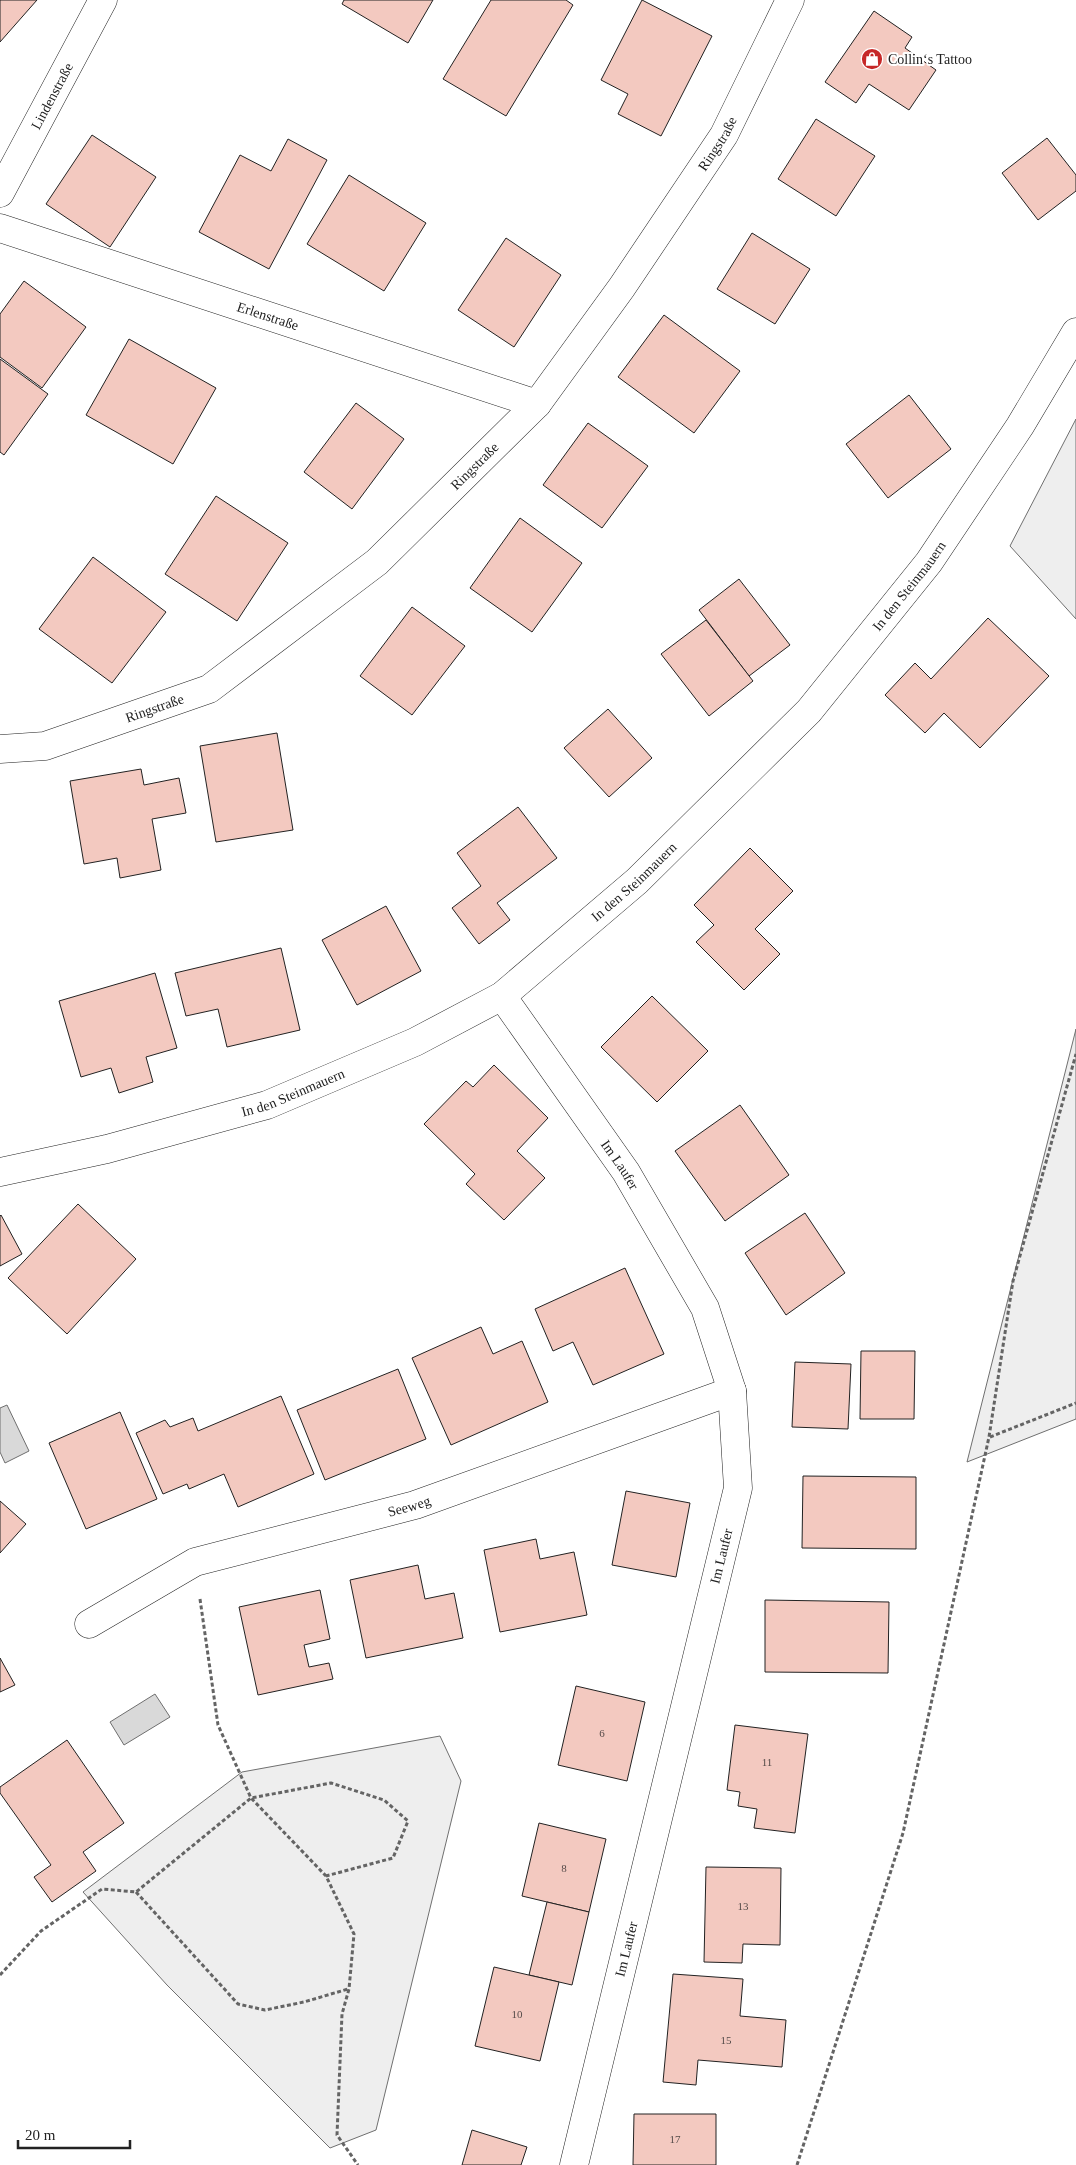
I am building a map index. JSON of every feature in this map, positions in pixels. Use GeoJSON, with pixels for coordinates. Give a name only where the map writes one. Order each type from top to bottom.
{"type":"FeatureCollection","features":[{"type":"Feature","properties":{"kind":"street","name":"Lindenstraße"},"geometry":{"type":"LineString","coordinates":[[0,193],[104,0]]}},
{"type":"Feature","properties":{"kind":"street","name":"Ringstraße"},"geometry":{"type":"LineString","coordinates":[[0,749],[45,746],[209,689],[377,562],[537,404],[622,288],[724,135],[783,2]]}},
{"type":"Feature","properties":{"kind":"street","name":"Erlenstraße"},"geometry":{"type":"LineString","coordinates":[[0,228],[537,404]]}},
{"type":"Feature","properties":{"kind":"street","name":"In den Steinmauern"},"geometry":{"type":"LineString","coordinates":[[0,1172],[107,1149],[267,1105],[415,1042],[502,996],[637,881],[809,711],[929,562],[1020,426],[1076,332]]}},
{"type":"Feature","properties":{"kind":"street","name":"Im Laufer"},"geometry":{"type":"LineString","coordinates":[[502,996],[626,1172],[705,1308],[732,1391],[738,1488],[574,2165]]}},
{"type":"Feature","properties":{"kind":"street","name":"Seeweg"},"geometry":{"type":"LineString","coordinates":[[88,1624],[195,1562],[415,1505],[732,1391]]}},
{"type":"Feature","properties":{"kind":"path"},"geometry":{"type":"LineString","coordinates":[[796,2165],[903,1833],[989,1437],[1013,1281],[1076,1054]]}},
{"type":"Feature","properties":{"kind":"path"},"geometry":{"type":"LineString","coordinates":[[989,1437],[1076,1403]]}},
{"type":"Feature","properties":{"kind":"path"},"geometry":{"type":"LineString","coordinates":[[195,1562],[218,1726],[251,1798],[326,1876],[354,1934],[349,1989],[342,2014],[337,2135],[358,2165]]}},
{"type":"Feature","properties":{"kind":"path"},"geometry":{"type":"LineString","coordinates":[[136,1892],[251,1798],[332,1783],[384,1800],[408,1821],[393,1858],[326,1876]]}},
{"type":"Feature","properties":{"kind":"path"},"geometry":{"type":"LineString","coordinates":[[0,1975],[41,1931],[102,1889],[136,1892],[238,2004],[265,2010],[304,2002],[349,1989]]}},
{"type":"Feature","properties":{"kind":"shaded area"},"geometry":{"type":"Polygon","coordinates":[[[1076,419],[1076,619],[1010,546],[1076,419]]]}},
{"type":"Feature","properties":{"kind":"shaded area"},"geometry":{"type":"Polygon","coordinates":[[[1076,1029],[1076,1419],[967,1462],[1076,1029]]]}},
{"type":"Feature","properties":{"kind":"shaded area"},"geometry":{"type":"Polygon","coordinates":[[[7,1405],[29,1451],[5,1463],[0,1452],[0,1408],[7,1405]]]}},
{"type":"Feature","properties":{"kind":"shaded area"},"geometry":{"type":"Polygon","coordinates":[[[155,1694],[170,1717],[124,1745],[110,1722],[155,1694]]]}},
{"type":"Feature","properties":{"kind":"shaded area"},"geometry":{"type":"Polygon","coordinates":[[[440,1736],[461,1781],[376,2130],[330,2148],[167,1985],[83,1892],[242,1772],[440,1736]]]}},
{"type":"Feature","properties":{"kind":"building"},"geometry":{"type":"Polygon","coordinates":[[[0,0],[37,0],[0,42],[0,0]]]}},
{"type":"Feature","properties":{"kind":"building"},"geometry":{"type":"Polygon","coordinates":[[[344,0],[433,0],[408,43],[342,4],[344,0]]]}},
{"type":"Feature","properties":{"kind":"building"},"geometry":{"type":"Polygon","coordinates":[[[491,0],[566,0],[573,5],[506,116],[443,79],[491,0]]]}},
{"type":"Feature","properties":{"kind":"building"},"geometry":{"type":"Polygon","coordinates":[[[642,0],[712,36],[661,136],[618,114],[628,94],[601,80],[642,0]]]}},
{"type":"Feature","properties":{"kind":"building"},"geometry":{"type":"Polygon","coordinates":[[[874,11],[912,37],[905,48],[936,70],[909,110],[869,84],[856,103],[825,82],[874,11]]]}},
{"type":"Feature","properties":{"kind":"building"},"geometry":{"type":"Polygon","coordinates":[[[816,119],[875,156],[836,216],[778,179],[816,119]]]}},
{"type":"Feature","properties":{"kind":"building"},"geometry":{"type":"Polygon","coordinates":[[[92,135],[156,177],[110,247],[46,204],[92,135]]]}},
{"type":"Feature","properties":{"kind":"building"},"geometry":{"type":"Polygon","coordinates":[[[1047,138],[1076,175],[1076,191],[1038,220],[1002,173],[1047,138]]]}},
{"type":"Feature","properties":{"kind":"building"},"geometry":{"type":"Polygon","coordinates":[[[288,139],[327,160],[269,269],[199,232],[240,155],[271,171],[288,139]]]}},
{"type":"Feature","properties":{"kind":"building"},"geometry":{"type":"Polygon","coordinates":[[[349,175],[426,223],[384,291],[307,244],[349,175]]]}},
{"type":"Feature","properties":{"kind":"building"},"geometry":{"type":"Polygon","coordinates":[[[752,233],[810,269],[775,324],[717,289],[752,233]]]}},
{"type":"Feature","properties":{"kind":"building"},"geometry":{"type":"Polygon","coordinates":[[[506,238],[561,275],[514,347],[458,310],[506,238]]]}},
{"type":"Feature","properties":{"kind":"building"},"geometry":{"type":"Polygon","coordinates":[[[24,281],[86,327],[42,388],[0,357],[0,314],[24,281]]]}},
{"type":"Feature","properties":{"kind":"building"},"geometry":{"type":"Polygon","coordinates":[[[664,315],[740,371],[694,433],[618,377],[664,315]]]}},
{"type":"Feature","properties":{"kind":"building"},"geometry":{"type":"Polygon","coordinates":[[[129,339],[216,388],[173,464],[86,415],[129,339]]]}},
{"type":"Feature","properties":{"kind":"building"},"geometry":{"type":"Polygon","coordinates":[[[0,359],[48,394],[4,455],[0,452],[0,359]]]}},
{"type":"Feature","properties":{"kind":"building"},"geometry":{"type":"Polygon","coordinates":[[[909,395],[951,449],[888,498],[846,444],[909,395]]]}},
{"type":"Feature","properties":{"kind":"building"},"geometry":{"type":"Polygon","coordinates":[[[356,403],[404,439],[352,509],[304,472],[356,403]]]}},
{"type":"Feature","properties":{"kind":"building"},"geometry":{"type":"Polygon","coordinates":[[[588,423],[648,466],[602,528],[543,485],[588,423]]]}},
{"type":"Feature","properties":{"kind":"building"},"geometry":{"type":"Polygon","coordinates":[[[216,496],[288,543],[237,621],[165,574],[216,496]]]}},
{"type":"Feature","properties":{"kind":"building"},"geometry":{"type":"Polygon","coordinates":[[[520,518],[582,563],[532,632],[470,588],[520,518]]]}},
{"type":"Feature","properties":{"kind":"building"},"geometry":{"type":"Polygon","coordinates":[[[93,557],[166,612],[112,683],[39,629],[93,557]]]}},
{"type":"Feature","properties":{"kind":"building"},"geometry":{"type":"Polygon","coordinates":[[[739,579],[790,645],[749,676],[699,610],[739,579]]]}},
{"type":"Feature","properties":{"kind":"building"},"geometry":{"type":"Polygon","coordinates":[[[412,607],[465,646],[412,715],[360,676],[412,607]]]}},
{"type":"Feature","properties":{"kind":"building"},"geometry":{"type":"Polygon","coordinates":[[[988,618],[1049,676],[980,748],[944,713],[925,733],[885,695],[915,663],[931,679],[988,618]]]}},
{"type":"Feature","properties":{"kind":"building"},"geometry":{"type":"Polygon","coordinates":[[[706,620],[753,681],[709,716],[661,654],[706,620]]]}},
{"type":"Feature","properties":{"kind":"building"},"geometry":{"type":"Polygon","coordinates":[[[608,709],[652,758],[609,797],[564,748],[608,709]]]}},
{"type":"Feature","properties":{"kind":"building"},"geometry":{"type":"Polygon","coordinates":[[[277,733],[293,830],[216,842],[200,746],[277,733]]]}},
{"type":"Feature","properties":{"kind":"building"},"geometry":{"type":"Polygon","coordinates":[[[141,769],[144,785],[179,778],[186,813],[152,819],[161,870],[120,878],[117,858],[84,864],[70,781],[141,769]]]}},
{"type":"Feature","properties":{"kind":"building"},"geometry":{"type":"Polygon","coordinates":[[[518,807],[557,858],[497,903],[510,920],[479,944],[452,908],[481,886],[457,853],[518,807]]]}},
{"type":"Feature","properties":{"kind":"building"},"geometry":{"type":"Polygon","coordinates":[[[750,848],[793,891],[755,929],[780,954],[744,990],[696,942],[714,925],[694,905],[750,848]]]}},
{"type":"Feature","properties":{"kind":"building"},"geometry":{"type":"Polygon","coordinates":[[[386,906],[421,971],[357,1005],[322,940],[386,906]]]}},
{"type":"Feature","properties":{"kind":"building"},"geometry":{"type":"Polygon","coordinates":[[[281,948],[300,1030],[227,1047],[218,1009],[186,1016],[175,973],[281,948]]]}},
{"type":"Feature","properties":{"kind":"building"},"geometry":{"type":"Polygon","coordinates":[[[155,973],[177,1048],[146,1057],[153,1082],[119,1093],[111,1068],[81,1077],[59,1001],[155,973]]]}},
{"type":"Feature","properties":{"kind":"building"},"geometry":{"type":"Polygon","coordinates":[[[652,996],[708,1051],[657,1102],[601,1047],[652,996]]]}},
{"type":"Feature","properties":{"kind":"building"},"geometry":{"type":"Polygon","coordinates":[[[494,1065],[548,1118],[517,1151],[545,1178],[504,1220],[466,1184],[475,1174],[424,1124],[466,1081],[473,1087],[494,1065]]]}},
{"type":"Feature","properties":{"kind":"building"},"geometry":{"type":"Polygon","coordinates":[[[740,1105],[789,1175],[725,1221],[675,1151],[740,1105]]]}},
{"type":"Feature","properties":{"kind":"building"},"geometry":{"type":"Polygon","coordinates":[[[78,1204],[136,1259],[67,1334],[8,1278],[78,1204]]]}},
{"type":"Feature","properties":{"kind":"building"},"geometry":{"type":"Polygon","coordinates":[[[805,1213],[845,1273],[786,1315],[745,1253],[805,1213]]]}},
{"type":"Feature","properties":{"kind":"building"},"geometry":{"type":"Polygon","coordinates":[[[0,1216],[22,1254],[0,1266],[0,1216]]]}},
{"type":"Feature","properties":{"kind":"building"},"geometry":{"type":"Polygon","coordinates":[[[625,1268],[664,1354],[593,1385],[573,1342],[553,1351],[535,1309],[625,1268]]]}},
{"type":"Feature","properties":{"kind":"building"},"geometry":{"type":"Polygon","coordinates":[[[481,1327],[493,1354],[522,1341],[548,1402],[451,1445],[412,1358],[481,1327]]]}},
{"type":"Feature","properties":{"kind":"building"},"geometry":{"type":"Polygon","coordinates":[[[861,1351],[915,1351],[914,1419],[860,1419],[861,1351]]]}},
{"type":"Feature","properties":{"kind":"building"},"geometry":{"type":"Polygon","coordinates":[[[795,1362],[851,1364],[848,1429],[792,1427],[795,1362]]]}},
{"type":"Feature","properties":{"kind":"building"},"geometry":{"type":"Polygon","coordinates":[[[398,1369],[426,1439],[325,1480],[297,1410],[398,1369]]]}},
{"type":"Feature","properties":{"kind":"building"},"geometry":{"type":"Polygon","coordinates":[[[281,1396],[314,1474],[238,1507],[224,1474],[189,1489],[187,1484],[163,1494],[136,1433],[165,1420],[170,1427],[193,1418],[198,1431],[281,1396]]]}},
{"type":"Feature","properties":{"kind":"building"},"geometry":{"type":"Polygon","coordinates":[[[120,1412],[157,1499],[86,1529],[49,1443],[120,1412]]]}},
{"type":"Feature","properties":{"kind":"building"},"geometry":{"type":"Polygon","coordinates":[[[803,1476],[916,1477],[916,1549],[802,1548],[803,1476]]]}},
{"type":"Feature","properties":{"kind":"building"},"geometry":{"type":"Polygon","coordinates":[[[626,1491],[690,1503],[676,1577],[612,1565],[626,1491]]]}},
{"type":"Feature","properties":{"kind":"building"},"geometry":{"type":"Polygon","coordinates":[[[0,1501],[26,1524],[0,1553],[0,1501]]]}},
{"type":"Feature","properties":{"kind":"building"},"geometry":{"type":"Polygon","coordinates":[[[536,1539],[540,1559],[574,1552],[587,1615],[500,1632],[484,1550],[536,1539]]]}},
{"type":"Feature","properties":{"kind":"building"},"geometry":{"type":"Polygon","coordinates":[[[418,1565],[425,1599],[454,1593],[463,1638],[366,1658],[350,1580],[418,1565]]]}},
{"type":"Feature","properties":{"kind":"building"},"geometry":{"type":"Polygon","coordinates":[[[320,1590],[330,1639],[304,1645],[309,1667],[329,1663],[333,1679],[258,1695],[239,1607],[320,1590]]]}},
{"type":"Feature","properties":{"kind":"building"},"geometry":{"type":"Polygon","coordinates":[[[765,1600],[889,1602],[888,1673],[765,1672],[765,1600]]]}},
{"type":"Feature","properties":{"kind":"building"},"geometry":{"type":"Polygon","coordinates":[[[0,1658],[15,1685],[0,1692],[0,1658]]]}},
{"type":"Feature","properties":{"kind":"building"},"geometry":{"type":"Polygon","coordinates":[[[576,1686],[645,1702],[627,1781],[558,1765],[576,1686]]]}},
{"type":"Feature","properties":{"kind":"building"},"geometry":{"type":"Polygon","coordinates":[[[735,1725],[808,1734],[795,1833],[754,1828],[757,1809],[738,1806],[740,1792],[727,1790],[735,1725]]]}},
{"type":"Feature","properties":{"kind":"building"},"geometry":{"type":"Polygon","coordinates":[[[67,1740],[124,1823],[83,1852],[96,1871],[52,1902],[34,1877],[51,1865],[0,1793],[0,1787],[67,1740]]]}},
{"type":"Feature","properties":{"kind":"building"},"geometry":{"type":"Polygon","coordinates":[[[539,1823],[606,1839],[589,1912],[522,1896],[539,1823]]]}},
{"type":"Feature","properties":{"kind":"building"},"geometry":{"type":"Polygon","coordinates":[[[706,1867],[781,1868],[780,1945],[743,1944],[742,1963],[704,1962],[706,1867]]]}},
{"type":"Feature","properties":{"kind":"building"},"geometry":{"type":"Polygon","coordinates":[[[547,1902],[589,1912],[572,1985],[529,1975],[547,1902]]]}},
{"type":"Feature","properties":{"kind":"building"},"geometry":{"type":"Polygon","coordinates":[[[494,1967],[559,1982],[540,2061],[475,2046],[494,1967]]]}},
{"type":"Feature","properties":{"kind":"building"},"geometry":{"type":"Polygon","coordinates":[[[673,1974],[743,1979],[740,2016],[786,2020],[782,2067],[698,2060],[696,2085],[663,2082],[673,1974]]]}},
{"type":"Feature","properties":{"kind":"building"},"geometry":{"type":"Polygon","coordinates":[[[634,2114],[716,2114],[716,2165],[633,2165],[634,2114]]]}},
{"type":"Feature","properties":{"kind":"building"},"geometry":{"type":"Polygon","coordinates":[[[472,2130],[527,2147],[521,2165],[462,2165],[472,2130]]]}},
{"type":"Feature","properties":{"kind":"place","name":"Collin‘s Tattoo"},"geometry":{"type":"Point","coordinates":[872,59]}}]}
